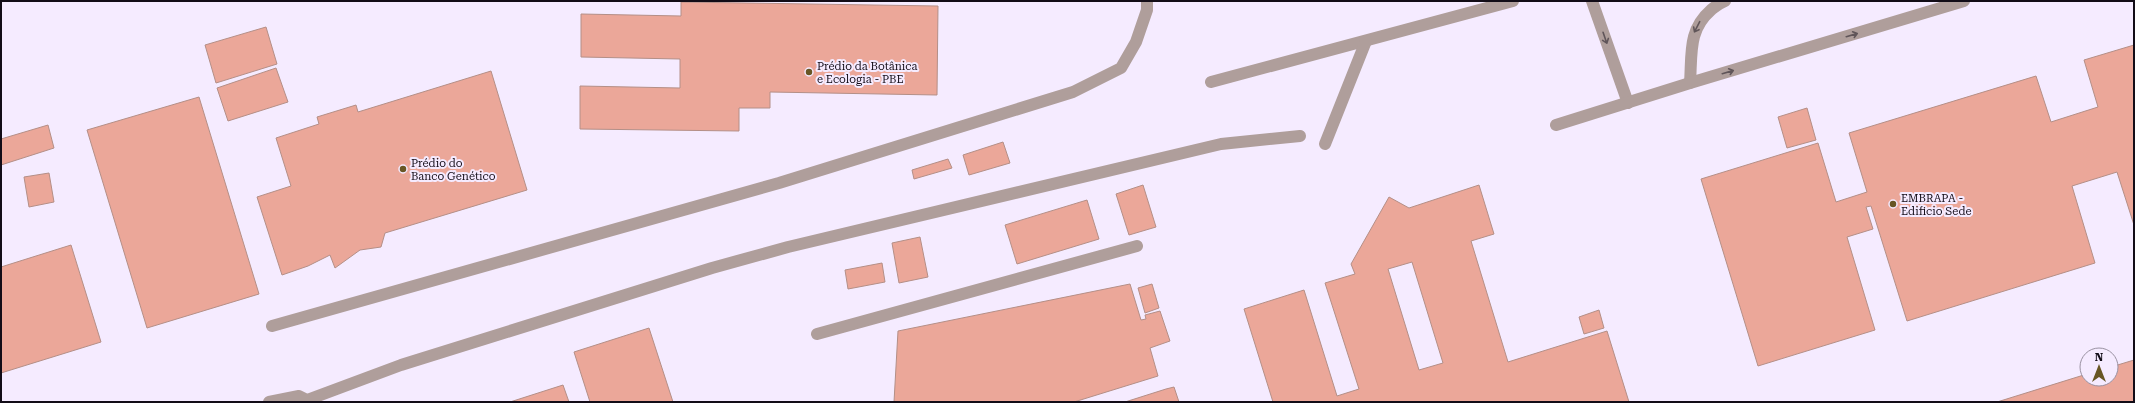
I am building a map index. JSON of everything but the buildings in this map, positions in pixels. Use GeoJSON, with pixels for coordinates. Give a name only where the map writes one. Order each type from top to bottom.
{"type":"FeatureCollection","features":[{"type":"Feature","properties":{"kind":"street"},"geometry":{"type":"LineString","coordinates":[[272,326],[779,183],[1073,92],[1121,68],[1136,42],[1147,10],[1147,1]]}},
{"type":"Feature","properties":{"kind":"street"},"geometry":{"type":"LineString","coordinates":[[1211,82],[1513,1]]}},
{"type":"Feature","properties":{"kind":"street"},"geometry":{"type":"LineString","coordinates":[[1592,1],[1628,103]]}},
{"type":"Feature","properties":{"kind":"street"},"geometry":{"type":"LineString","coordinates":[[1690,83],[1694,32],[1701,18],[1720,3],[1725,1]]}},
{"type":"Feature","properties":{"kind":"street"},"geometry":{"type":"LineString","coordinates":[[1556,125],[1930,6],[1964,1]]}},
{"type":"Feature","properties":{"kind":"street"},"geometry":{"type":"LineString","coordinates":[[1325,144],[1366,41]]}},
{"type":"Feature","properties":{"kind":"street"},"geometry":{"type":"LineString","coordinates":[[269,402],[299,396],[307,401],[400,366],[712,268],[780,249],[1221,144],[1300,136]]}},
{"type":"Feature","properties":{"kind":"street"},"geometry":{"type":"LineString","coordinates":[[817,334],[1137,246]]}},
{"type":"Feature","properties":{"kind":"place","name":"Prédio da Botânica e Ecologia - PBE"},"geometry":{"type":"Point","coordinates":[809,72]}},
{"type":"Feature","properties":{"kind":"place","name":"Prédio do Banco Genético"},"geometry":{"type":"Point","coordinates":[403,169]}},
{"type":"Feature","properties":{"kind":"place","name":"EMBRAPA - Edificio Sede"},"geometry":{"type":"Point","coordinates":[1893,204]}}]}
